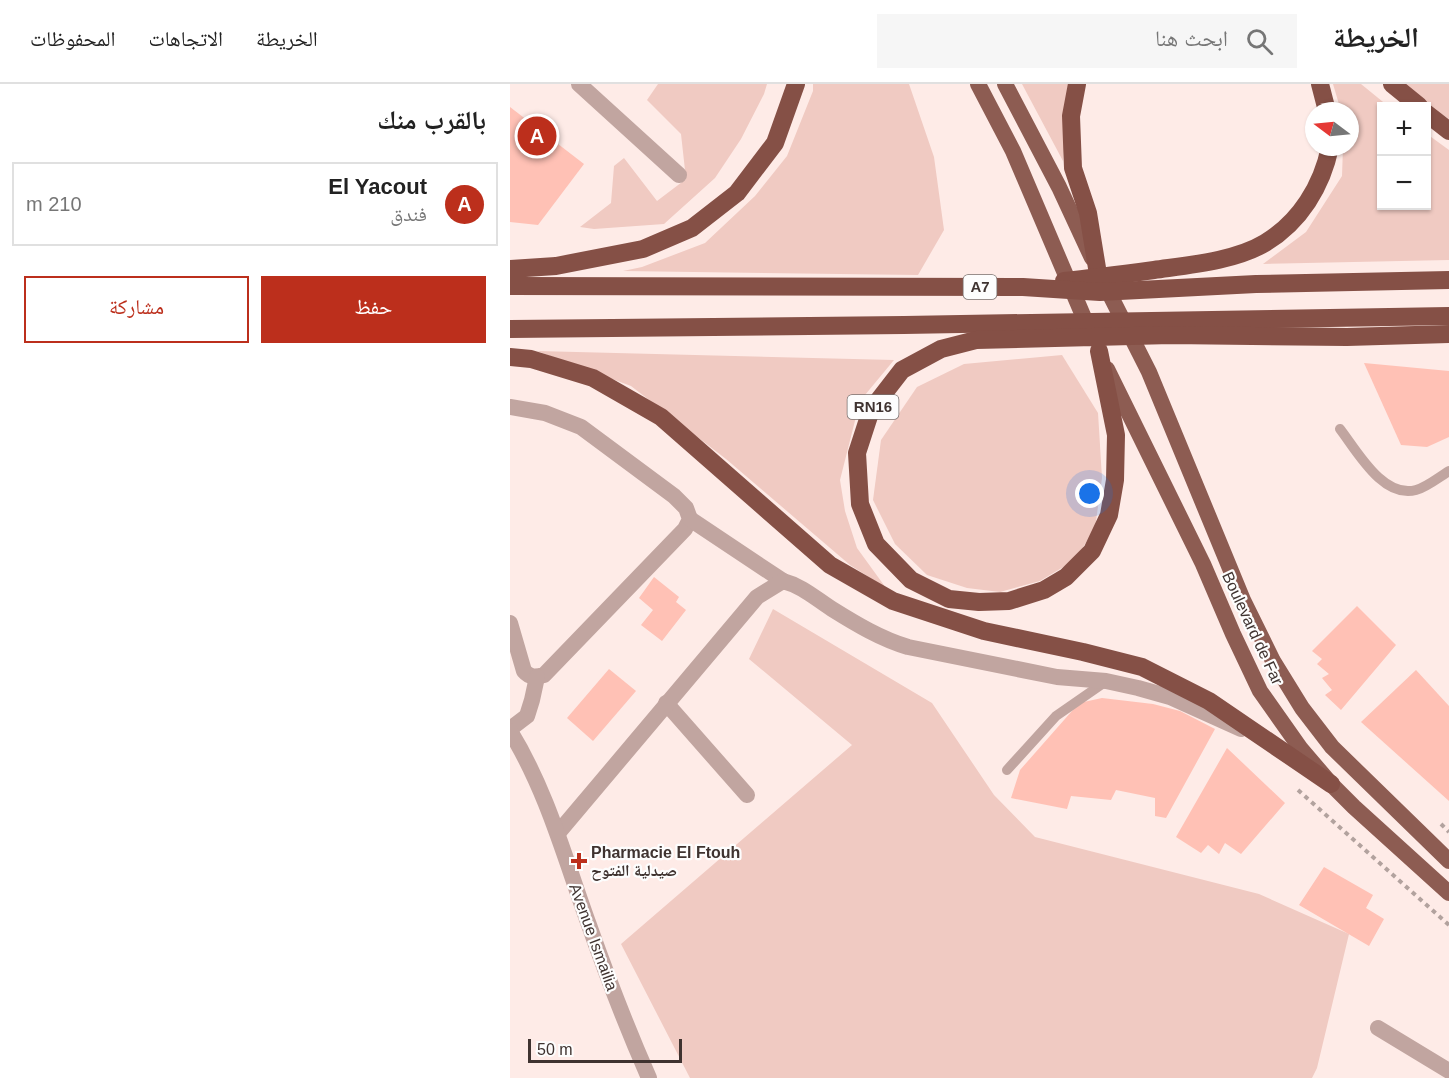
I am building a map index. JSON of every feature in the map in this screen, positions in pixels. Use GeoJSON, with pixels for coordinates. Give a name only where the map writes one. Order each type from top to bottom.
{"type":"FeatureCollection","features":[{"type":"Feature","properties":{"kind":"highway"},"geometry":{"type":"LineString","coordinates":[[510,269],[556,266],[643,249],[692,228],[737,193],[775,143],[796,84]]}},
{"type":"Feature","properties":{"kind":"highway","name":"RN16"},"geometry":{"type":"LineString","coordinates":[[978,84],[1012,151],[1028,187],[1099,351],[1116,435],[1115,480],[1109,515],[1092,551],[1066,577],[1044,590],[1009,601],[979,602],[949,598],[911,580],[876,544],[860,504],[857,453],[871,410],[902,369],[941,349],[976,340],[1159,336],[1347,337],[1449,334]]}},
{"type":"Feature","properties":{"kind":"highway","name":"Boulevard de Far"},"geometry":{"type":"LineString","coordinates":[[1005,84],[1059,187],[1149,372],[1243,600],[1273,661],[1302,708],[1332,747],[1449,861]]}},
{"type":"Feature","properties":{"kind":"highway"},"geometry":{"type":"LineString","coordinates":[[1077,84],[1071,116],[1073,168],[1088,213],[1097,268]]}},
{"type":"Feature","properties":{"kind":"highway"},"geometry":{"type":"LineString","coordinates":[[1320,84],[1325,102]]}},
{"type":"Feature","properties":{"kind":"highway"},"geometry":{"type":"LineString","coordinates":[[1392,84],[1414,102]]}},
{"type":"Feature","properties":{"kind":"highway"},"geometry":{"type":"LineString","coordinates":[[1431,117],[1449,131]]}},
{"type":"Feature","properties":{"kind":"highway"},"geometry":{"type":"LineString","coordinates":[[1023,287],[1189,265],[1227,258],[1264,243],[1302,210],[1326,167],[1328,156]]}},
{"type":"Feature","properties":{"kind":"highway","name":"A7"},"geometry":{"type":"LineString","coordinates":[[510,286],[1023,287],[1100,292],[1256,284],[1449,280]]}},
{"type":"Feature","properties":{"kind":"highway","name":"A7"},"geometry":{"type":"LineString","coordinates":[[510,329],[1449,316]]}},
{"type":"Feature","properties":{"kind":"highway","name":"Boulevard de Far"},"geometry":{"type":"LineString","coordinates":[[1099,351],[1203,564],[1260,691],[1301,749],[1332,784],[1354,807],[1449,893]]}},
{"type":"Feature","properties":{"kind":"highway"},"geometry":{"type":"LineString","coordinates":[[510,357],[531,359],[593,378],[661,417],[830,565],[893,601],[984,631],[1142,667],[1209,701],[1332,784]]}},
{"type":"Feature","properties":{"kind":"street"},"geometry":{"type":"LineString","coordinates":[[579,84],[679,175]]}},
{"type":"Feature","properties":{"kind":"street"},"geometry":{"type":"LineString","coordinates":[[510,407],[545,413],[581,427],[674,496],[686,508],[690,519],[783,581],[805,590],[830,608],[889,642],[1057,677],[1106,681],[1170,697],[1266,740]]}},
{"type":"Feature","properties":{"kind":"street"},"geometry":{"type":"LineString","coordinates":[[510,623],[524,671],[528,676],[544,675],[685,529],[690,519]]}},
{"type":"Feature","properties":{"kind":"street"},"geometry":{"type":"LineString","coordinates":[[558,833],[757,597],[783,581]]}},
{"type":"Feature","properties":{"kind":"street"},"geometry":{"type":"LineString","coordinates":[[510,730],[527,716],[537,677]]}},
{"type":"Feature","properties":{"kind":"street"},"geometry":{"type":"LineString","coordinates":[[666,703],[747,795]]}},
{"type":"Feature","properties":{"kind":"street","name":"Avenue Ismailia"},"geometry":{"type":"LineString","coordinates":[[510,730],[558,833],[589,925],[649,1078]]}},
{"type":"Feature","properties":{"kind":"street"},"geometry":{"type":"LineString","coordinates":[[1378,1028],[1449,1071]]}},
{"type":"Feature","properties":{"kind":"lane"},"geometry":{"type":"LineString","coordinates":[[1340,429],[1377,478],[1393,488],[1416,490],[1449,471]]}},
{"type":"Feature","properties":{"kind":"lane"},"geometry":{"type":"LineString","coordinates":[[1007,770],[1056,716],[1106,681]]}},
{"type":"Feature","properties":{"kind":"path"},"geometry":{"type":"LineString","coordinates":[[1298,790],[1449,925]]}},
{"type":"Feature","properties":{"kind":"path"},"geometry":{"type":"LineString","coordinates":[[1440,824],[1449,832]]}},
{"type":"Feature","properties":{"kind":"shaded area"},"geometry":{"type":"Polygon","coordinates":[[[658,84],[767,84],[741,139],[715,178],[664,224],[594,229],[580,227],[611,203],[614,166],[624,158],[657,201],[686,179],[681,134],[647,100],[658,84]]]}},
{"type":"Feature","properties":{"kind":"shaded area"},"geometry":{"type":"Polygon","coordinates":[[[813,84],[909,84],[934,157],[944,230],[918,275],[623,271],[642,267],[705,243],[755,196],[787,156],[813,91],[813,84]]]}},
{"type":"Feature","properties":{"kind":"shaded area"},"geometry":{"type":"Polygon","coordinates":[[[1022,84],[1077,84],[1068,100],[1063,161],[1022,84]]]}},
{"type":"Feature","properties":{"kind":"shaded area"},"geometry":{"type":"Polygon","coordinates":[[[1333,84],[1361,84],[1383,102],[1377,102],[1377,210],[1431,210],[1431,137],[1449,150],[1449,260],[1263,264],[1306,232],[1342,176],[1343,156],[1359,156],[1359,102],[1338,102],[1333,84]]]}},
{"type":"Feature","properties":{"kind":"shaded area"},"geometry":{"type":"Polygon","coordinates":[[[1400,84],[1449,84],[1449,119],[1431,107],[1431,102],[1423,102],[1400,84]]]}},
{"type":"Feature","properties":{"kind":"shaded area"},"geometry":{"type":"Polygon","coordinates":[[[537,351],[894,360],[860,401],[840,480],[845,511],[857,548],[886,588],[850,565],[726,459],[631,386],[537,351]]]}},
{"type":"Feature","properties":{"kind":"shaded area"},"geometry":{"type":"Polygon","coordinates":[[[1062,355],[1098,413],[1102,478],[1095,528],[1075,560],[1040,581],[1000,592],[967,588],[927,575],[895,544],[873,500],[881,440],[917,387],[964,364],[1062,355]]]}},
{"type":"Feature","properties":{"kind":"shaded area"},"geometry":{"type":"Polygon","coordinates":[[[773,609],[932,703],[994,795],[1035,837],[1259,894],[1349,934],[1317,1068],[1312,1078],[690,1078],[621,944],[852,745],[749,659],[773,609]]]}},
{"type":"Feature","properties":{"kind":"building"},"geometry":{"type":"Polygon","coordinates":[[[510,107],[584,164],[538,225],[510,222],[510,107]]]}},
{"type":"Feature","properties":{"kind":"building"},"geometry":{"type":"Polygon","coordinates":[[[1364,363],[1449,371],[1449,437],[1427,447],[1401,445],[1364,363]]]}},
{"type":"Feature","properties":{"kind":"building"},"geometry":{"type":"Polygon","coordinates":[[[654,577],[679,597],[676,602],[686,610],[662,641],[641,625],[653,610],[639,598],[654,577]]]}},
{"type":"Feature","properties":{"kind":"building"},"geometry":{"type":"Polygon","coordinates":[[[1357,606],[1396,645],[1341,710],[1325,695],[1332,690],[1322,678],[1329,674],[1317,664],[1322,659],[1312,651],[1357,606]]]}},
{"type":"Feature","properties":{"kind":"building"},"geometry":{"type":"Polygon","coordinates":[[[609,669],[636,691],[593,741],[567,718],[609,669]]]}},
{"type":"Feature","properties":{"kind":"building"},"geometry":{"type":"Polygon","coordinates":[[[1416,670],[1449,706],[1449,801],[1361,722],[1416,670]]]}},
{"type":"Feature","properties":{"kind":"building"},"geometry":{"type":"Polygon","coordinates":[[[1102,698],[1153,704],[1180,711],[1215,729],[1166,818],[1155,816],[1155,798],[1116,790],[1111,800],[1071,796],[1067,809],[1011,798],[1020,770],[1079,703],[1102,698]]]}},
{"type":"Feature","properties":{"kind":"building"},"geometry":{"type":"Polygon","coordinates":[[[1227,748],[1285,803],[1241,854],[1225,843],[1219,854],[1208,845],[1201,853],[1176,837],[1227,748]]]}},
{"type":"Feature","properties":{"kind":"building"},"geometry":{"type":"Polygon","coordinates":[[[1324,867],[1373,895],[1366,908],[1384,919],[1369,946],[1299,905],[1324,867]]]}},
{"type":"Feature","properties":{"kind":"place","name":"El Yacout"},"geometry":{"type":"Point","coordinates":[537,136]}},
{"type":"Feature","properties":{"kind":"place","name":"Pharmacie El Ftouh صيدلية الفتوح"},"geometry":{"type":"Point","coordinates":[579,861]}}]}
